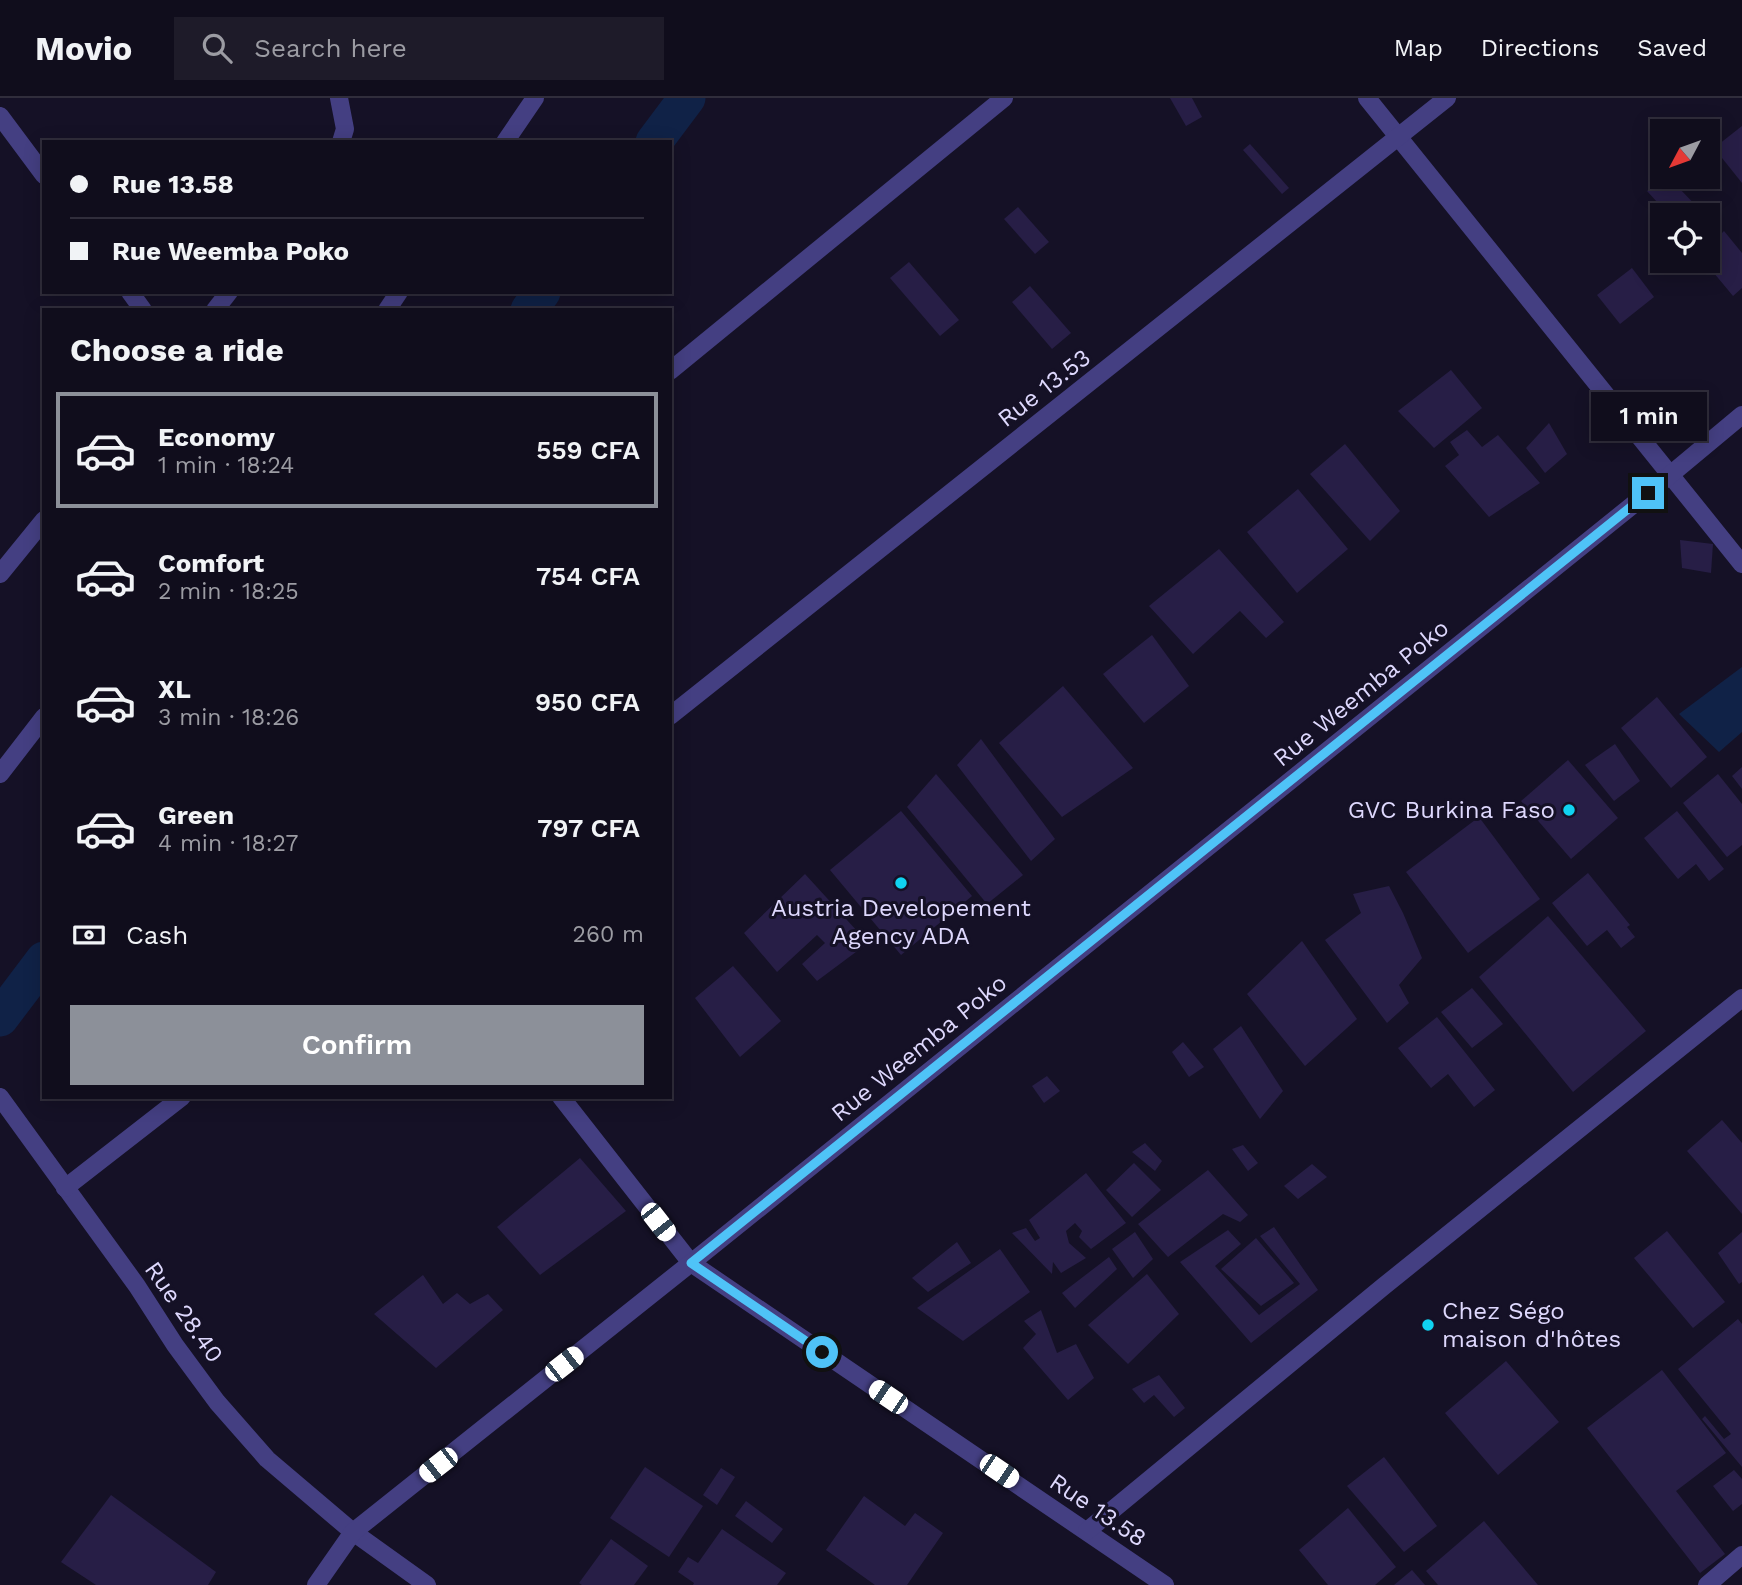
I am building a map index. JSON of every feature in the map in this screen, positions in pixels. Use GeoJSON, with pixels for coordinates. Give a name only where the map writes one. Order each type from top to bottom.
{"type":"FeatureCollection","features":[{"type":"Feature","properties":{"kind":"street"},"geometry":{"type":"LineString","coordinates":[[339,98],[345,129],[342,140]]}},
{"type":"Feature","properties":{"kind":"street"},"geometry":{"type":"LineString","coordinates":[[506,140],[535,98]]}},
{"type":"Feature","properties":{"kind":"street"},"geometry":{"type":"LineString","coordinates":[[672,369],[1004,98]]}},
{"type":"Feature","properties":{"kind":"street"},"geometry":{"type":"LineString","coordinates":[[1367,98],[1742,564]]}},
{"type":"Feature","properties":{"kind":"street","name":"Rue 13.53"},"geometry":{"type":"LineString","coordinates":[[672,714],[1447,98]]}},
{"type":"Feature","properties":{"kind":"street"},"geometry":{"type":"LineString","coordinates":[[0,116],[42,172]]}},
{"type":"Feature","properties":{"kind":"street"},"geometry":{"type":"LineString","coordinates":[[217,308],[227,294]]}},
{"type":"Feature","properties":{"kind":"street","name":"Rue Weemba Poko"},"geometry":{"type":"LineString","coordinates":[[316,1585],[353,1532],[691,1263],[1742,415]]}},
{"type":"Feature","properties":{"kind":"street"},"geometry":{"type":"LineString","coordinates":[[0,574],[42,522]]}},
{"type":"Feature","properties":{"kind":"street"},"geometry":{"type":"LineString","coordinates":[[0,774],[42,720]]}},
{"type":"Feature","properties":{"kind":"street"},"geometry":{"type":"LineString","coordinates":[[1087,1531],[1384,1286],[1742,998]]}},
{"type":"Feature","properties":{"kind":"street","name":"Rue 28.40"},"geometry":{"type":"LineString","coordinates":[[0,1097],[217,1402],[267,1459],[353,1532],[427,1585]]}},
{"type":"Feature","properties":{"kind":"street"},"geometry":{"type":"LineString","coordinates":[[65,1188],[179,1099]]}},
{"type":"Feature","properties":{"kind":"street"},"geometry":{"type":"LineString","coordinates":[[563,1099],[691,1263]]}},
{"type":"Feature","properties":{"kind":"street","name":"Rue 13.58"},"geometry":{"type":"LineString","coordinates":[[691,1263],[1165,1585]]}},
{"type":"Feature","properties":{"kind":"street"},"geometry":{"type":"LineString","coordinates":[[1707,1585],[1742,1555]]}},
{"type":"Feature","properties":{"kind":"water"},"geometry":{"type":"Polygon","coordinates":[[[1742,667],[1742,732],[1719,752],[1679,714],[1742,667]]]}},
{"type":"Feature","properties":{"kind":"building"},"geometry":{"type":"Polygon","coordinates":[[[1170,98],[1192,98],[1202,117],[1186,126],[1170,98]]]}},
{"type":"Feature","properties":{"kind":"building"},"geometry":{"type":"Polygon","coordinates":[[[1742,126],[1742,183],[1720,156],[1720,143],[1742,126]]]}},
{"type":"Feature","properties":{"kind":"building"},"geometry":{"type":"Polygon","coordinates":[[[1250,144],[1289,188],[1282,194],[1243,150],[1250,144]]]}},
{"type":"Feature","properties":{"kind":"building"},"geometry":{"type":"Polygon","coordinates":[[[1680,189],[1693,203],[1658,203],[1647,191],[1680,189]]]}},
{"type":"Feature","properties":{"kind":"building"},"geometry":{"type":"Polygon","coordinates":[[[1018,207],[1049,242],[1035,254],[1004,219],[1018,207]]]}},
{"type":"Feature","properties":{"kind":"building"},"geometry":{"type":"Polygon","coordinates":[[[1724,231],[1742,253],[1742,288],[1733,296],[1714,273],[1720,273],[1720,235],[1724,231]]]}},
{"type":"Feature","properties":{"kind":"building"},"geometry":{"type":"Polygon","coordinates":[[[909,262],[959,320],[940,336],[890,278],[909,262]]]}},
{"type":"Feature","properties":{"kind":"building"},"geometry":{"type":"Polygon","coordinates":[[[1632,268],[1654,297],[1620,324],[1597,295],[1632,268]]]}},
{"type":"Feature","properties":{"kind":"building"},"geometry":{"type":"Polygon","coordinates":[[[1030,286],[1071,333],[1052,349],[1012,302],[1030,286]]]}},
{"type":"Feature","properties":{"kind":"building"},"geometry":{"type":"Polygon","coordinates":[[[1451,370],[1482,408],[1434,448],[1398,411],[1451,370]]]}},
{"type":"Feature","properties":{"kind":"building"},"geometry":{"type":"Polygon","coordinates":[[[1549,423],[1567,454],[1545,473],[1526,448],[1549,423]]]}},
{"type":"Feature","properties":{"kind":"building"},"geometry":{"type":"Polygon","coordinates":[[[1467,430],[1482,447],[1498,435],[1540,483],[1489,517],[1445,466],[1459,455],[1450,442],[1467,430]]]}},
{"type":"Feature","properties":{"kind":"building"},"geometry":{"type":"Polygon","coordinates":[[[1345,444],[1400,511],[1370,541],[1310,474],[1345,444]]]}},
{"type":"Feature","properties":{"kind":"building"},"geometry":{"type":"Polygon","coordinates":[[[1298,489],[1348,549],[1297,593],[1247,532],[1298,489]]]}},
{"type":"Feature","properties":{"kind":"building"},"geometry":{"type":"Polygon","coordinates":[[[1680,540],[1713,544],[1711,573],[1682,568],[1680,540]]]}},
{"type":"Feature","properties":{"kind":"building"},"geometry":{"type":"Polygon","coordinates":[[[1219,549],[1284,622],[1266,638],[1240,611],[1193,654],[1149,606],[1219,549]]]}},
{"type":"Feature","properties":{"kind":"building"},"geometry":{"type":"Polygon","coordinates":[[[1152,635],[1189,686],[1144,723],[1103,674],[1152,635]]]}},
{"type":"Feature","properties":{"kind":"building"},"geometry":{"type":"Polygon","coordinates":[[[1063,686],[1133,768],[1062,817],[999,743],[1063,686]]]}},
{"type":"Feature","properties":{"kind":"building"},"geometry":{"type":"Polygon","coordinates":[[[1657,697],[1707,757],[1671,788],[1621,728],[1657,697]]]}},
{"type":"Feature","properties":{"kind":"building"},"geometry":{"type":"Polygon","coordinates":[[[981,739],[1055,839],[1031,861],[957,765],[981,739]]]}},
{"type":"Feature","properties":{"kind":"building"},"geometry":{"type":"Polygon","coordinates":[[[1615,744],[1640,781],[1614,801],[1585,765],[1615,744]]]}},
{"type":"Feature","properties":{"kind":"building","name":"GVC Burkina Faso"},"geometry":{"type":"Polygon","coordinates":[[[1568,760],[1618,818],[1571,859],[1521,801],[1568,760]]]}},
{"type":"Feature","properties":{"kind":"building"},"geometry":{"type":"Polygon","coordinates":[[[1742,767],[1742,789],[1732,776],[1742,767]]]}},
{"type":"Feature","properties":{"kind":"building"},"geometry":{"type":"Polygon","coordinates":[[[936,774],[1023,875],[987,904],[907,807],[936,774]]]}},
{"type":"Feature","properties":{"kind":"building"},"geometry":{"type":"Polygon","coordinates":[[[1718,774],[1742,804],[1742,845],[1727,857],[1683,803],[1718,774]]]}},
{"type":"Feature","properties":{"kind":"building","name":"Austria Developement Agency ADA"},"geometry":{"type":"Polygon","coordinates":[[[901,811],[972,896],[901,955],[830,870],[901,811]]]}},
{"type":"Feature","properties":{"kind":"building"},"geometry":{"type":"Polygon","coordinates":[[[1677,811],[1724,869],[1709,881],[1696,864],[1678,879],[1644,838],[1677,811]]]}},
{"type":"Feature","properties":{"kind":"building"},"geometry":{"type":"Polygon","coordinates":[[[1479,817],[1540,899],[1468,953],[1406,872],[1479,817]]]}},
{"type":"Feature","properties":{"kind":"building"},"geometry":{"type":"Polygon","coordinates":[[[1588,873],[1630,925],[1627,927],[1635,937],[1621,948],[1607,930],[1587,946],[1552,903],[1588,873]]]}},
{"type":"Feature","properties":{"kind":"building"},"geometry":{"type":"Polygon","coordinates":[[[805,874],[868,943],[817,981],[802,964],[825,943],[817,935],[777,972],[744,933],[805,874]]]}},
{"type":"Feature","properties":{"kind":"building"},"geometry":{"type":"Polygon","coordinates":[[[1389,886],[1422,958],[1399,985],[1409,1003],[1387,1023],[1325,940],[1361,913],[1353,894],[1389,886]]]}},
{"type":"Feature","properties":{"kind":"building"},"geometry":{"type":"Polygon","coordinates":[[[1548,916],[1646,1031],[1573,1092],[1479,977],[1548,916]]]}},
{"type":"Feature","properties":{"kind":"building"},"geometry":{"type":"Polygon","coordinates":[[[1302,941],[1357,1019],[1305,1066],[1247,994],[1302,941]]]}},
{"type":"Feature","properties":{"kind":"building"},"geometry":{"type":"Polygon","coordinates":[[[733,966],[781,1021],[740,1057],[695,998],[733,966]]]}},
{"type":"Feature","properties":{"kind":"building"},"geometry":{"type":"Polygon","coordinates":[[[1472,988],[1503,1024],[1472,1048],[1441,1012],[1472,988]]]}},
{"type":"Feature","properties":{"kind":"building"},"geometry":{"type":"Polygon","coordinates":[[[1437,1017],[1495,1090],[1474,1107],[1448,1074],[1431,1088],[1398,1048],[1437,1017]]]}},
{"type":"Feature","properties":{"kind":"building"},"geometry":{"type":"Polygon","coordinates":[[[1241,1026],[1283,1091],[1260,1119],[1213,1049],[1241,1026]]]}},
{"type":"Feature","properties":{"kind":"building"},"geometry":{"type":"Polygon","coordinates":[[[1183,1042],[1204,1067],[1189,1077],[1172,1052],[1183,1042]]]}},
{"type":"Feature","properties":{"kind":"building"},"geometry":{"type":"Polygon","coordinates":[[[1047,1076],[1060,1091],[1044,1103],[1032,1086],[1047,1076]]]}},
{"type":"Feature","properties":{"kind":"building"},"geometry":{"type":"Polygon","coordinates":[[[1722,1120],[1742,1143],[1742,1214],[1687,1151],[1722,1120]]]}},
{"type":"Feature","properties":{"kind":"building"},"geometry":{"type":"Polygon","coordinates":[[[1145,1143],[1162,1161],[1155,1171],[1132,1152],[1145,1143]]]}},
{"type":"Feature","properties":{"kind":"building"},"geometry":{"type":"Polygon","coordinates":[[[1243,1145],[1258,1163],[1248,1171],[1232,1149],[1243,1145]]]}},
{"type":"Feature","properties":{"kind":"building"},"geometry":{"type":"Polygon","coordinates":[[[580,1158],[626,1211],[540,1275],[497,1227],[580,1158]]]}},
{"type":"Feature","properties":{"kind":"building"},"geometry":{"type":"Polygon","coordinates":[[[1134,1163],[1161,1190],[1132,1217],[1106,1190],[1134,1163]]]}},
{"type":"Feature","properties":{"kind":"building"},"geometry":{"type":"Polygon","coordinates":[[[1312,1164],[1327,1177],[1298,1199],[1284,1186],[1312,1164]]]}},
{"type":"Feature","properties":{"kind":"building"},"geometry":{"type":"Polygon","coordinates":[[[1208,1170],[1248,1215],[1240,1222],[1223,1214],[1168,1257],[1138,1224],[1208,1170]]]}},
{"type":"Feature","properties":{"kind":"building"},"geometry":{"type":"Polygon","coordinates":[[[1086,1173],[1126,1223],[1091,1249],[1079,1237],[1082,1231],[1075,1223],[1066,1231],[1069,1243],[1086,1258],[1061,1273],[1053,1262],[1052,1274],[1012,1233],[1026,1228],[1035,1241],[1040,1238],[1029,1220],[1086,1173]]]}},
{"type":"Feature","properties":{"kind":"building"},"geometry":{"type":"Polygon","coordinates":[[[1274,1227],[1318,1290],[1251,1343],[1180,1262],[1228,1230],[1241,1244],[1215,1266],[1259,1315],[1300,1284],[1260,1236],[1274,1227]]]}},
{"type":"Feature","properties":{"kind":"building"},"geometry":{"type":"Polygon","coordinates":[[[1667,1231],[1725,1302],[1693,1328],[1634,1258],[1667,1231]]]}},
{"type":"Feature","properties":{"kind":"building"},"geometry":{"type":"Polygon","coordinates":[[[1135,1232],[1153,1259],[1133,1278],[1112,1249],[1135,1232]]]}},
{"type":"Feature","properties":{"kind":"building"},"geometry":{"type":"Polygon","coordinates":[[[1742,1232],[1742,1282],[1739,1284],[1718,1253],[1742,1232]]]}},
{"type":"Feature","properties":{"kind":"building"},"geometry":{"type":"Polygon","coordinates":[[[1256,1238],[1294,1283],[1261,1306],[1221,1269],[1256,1238]]]}},
{"type":"Feature","properties":{"kind":"building"},"geometry":{"type":"Polygon","coordinates":[[[957,1242],[971,1263],[928,1292],[912,1278],[957,1242]]]}},
{"type":"Feature","properties":{"kind":"building"},"geometry":{"type":"Polygon","coordinates":[[[1000,1249],[1030,1292],[963,1341],[917,1308],[1000,1249]]]}},
{"type":"Feature","properties":{"kind":"building"},"geometry":{"type":"Polygon","coordinates":[[[1109,1257],[1117,1269],[1075,1308],[1062,1293],[1109,1257]]]}},
{"type":"Feature","properties":{"kind":"building"},"geometry":{"type":"Polygon","coordinates":[[[1147,1274],[1179,1314],[1128,1364],[1088,1325],[1147,1274]]]}},
{"type":"Feature","properties":{"kind":"building"},"geometry":{"type":"Polygon","coordinates":[[[423,1275],[443,1304],[457,1293],[470,1304],[488,1294],[503,1310],[436,1368],[374,1314],[423,1275]]]}},
{"type":"Feature","properties":{"kind":"building"},"geometry":{"type":"Polygon","coordinates":[[[1041,1310],[1057,1353],[1076,1344],[1094,1378],[1068,1400],[1023,1348],[1036,1334],[1024,1321],[1041,1310]]]}},
{"type":"Feature","properties":{"kind":"building"},"geometry":{"type":"Polygon","coordinates":[[[1738,1319],[1742,1324],[1742,1467],[1702,1419],[1705,1416],[1724,1439],[1731,1434],[1678,1369],[1738,1319]]]}},
{"type":"Feature","properties":{"kind":"building"},"geometry":{"type":"Polygon","coordinates":[[[1506,1361],[1559,1422],[1498,1475],[1445,1413],[1506,1361]]]}},
{"type":"Feature","properties":{"kind":"building"},"geometry":{"type":"Polygon","coordinates":[[[1662,1370],[1726,1453],[1676,1491],[1725,1554],[1700,1573],[1587,1428],[1662,1370]]]}},
{"type":"Feature","properties":{"kind":"building"},"geometry":{"type":"Polygon","coordinates":[[[1159,1375],[1185,1408],[1174,1417],[1154,1395],[1144,1403],[1132,1389],[1159,1375]]]}},
{"type":"Feature","properties":{"kind":"building"},"geometry":{"type":"Polygon","coordinates":[[[1384,1457],[1437,1526],[1404,1552],[1347,1486],[1384,1457]]]}},
{"type":"Feature","properties":{"kind":"building"},"geometry":{"type":"Polygon","coordinates":[[[645,1467],[703,1506],[669,1557],[610,1518],[645,1467]]]}},
{"type":"Feature","properties":{"kind":"building"},"geometry":{"type":"Polygon","coordinates":[[[721,1468],[735,1477],[717,1505],[703,1495],[721,1468]]]}},
{"type":"Feature","properties":{"kind":"building"},"geometry":{"type":"Polygon","coordinates":[[[1734,1470],[1742,1479],[1742,1504],[1733,1511],[1713,1486],[1734,1470]]]}},
{"type":"Feature","properties":{"kind":"building"},"geometry":{"type":"Polygon","coordinates":[[[111,1495],[216,1572],[208,1585],[96,1585],[61,1562],[111,1495]]]}},
{"type":"Feature","properties":{"kind":"building"},"geometry":{"type":"Polygon","coordinates":[[[864,1496],[905,1526],[915,1513],[943,1533],[907,1585],[875,1585],[826,1550],[864,1496]]]}},
{"type":"Feature","properties":{"kind":"building"},"geometry":{"type":"Polygon","coordinates":[[[746,1501],[783,1529],[772,1543],[735,1516],[746,1501]]]}},
{"type":"Feature","properties":{"kind":"building"},"geometry":{"type":"Polygon","coordinates":[[[1348,1508],[1396,1567],[1375,1585],[1328,1585],[1299,1550],[1348,1508]]]}},
{"type":"Feature","properties":{"kind":"building"},"geometry":{"type":"Polygon","coordinates":[[[1484,1521],[1538,1585],[1438,1585],[1426,1571],[1484,1521]]]}},
{"type":"Feature","properties":{"kind":"building"},"geometry":{"type":"Polygon","coordinates":[[[722,1529],[786,1573],[777,1585],[693,1585],[694,1583],[678,1572],[688,1557],[698,1563],[722,1529]]]}},
{"type":"Feature","properties":{"kind":"building"},"geometry":{"type":"Polygon","coordinates":[[[611,1539],[648,1566],[634,1585],[579,1583],[611,1539]]]}},
{"type":"Feature","properties":{"kind":"building"},"geometry":{"type":"Polygon","coordinates":[[[1412,1570],[1425,1585],[1394,1585],[1412,1570]]]}},
{"type":"Feature","properties":{"kind":"waterway"},"geometry":{"type":"LineString","coordinates":[[656,140],[687,98]]}},
{"type":"Feature","properties":{"kind":"waterway"},"geometry":{"type":"LineString","coordinates":[[530,308],[541,294]]}},
{"type":"Feature","properties":{"kind":"waterway"},"geometry":{"type":"LineString","coordinates":[[0,1018],[42,963]]}},
{"type":"Feature","properties":{"kind":"place","name":"GVC Burkina Faso"},"geometry":{"type":"Point","coordinates":[1569,810]}},
{"type":"Feature","properties":{"kind":"place","name":"Austria Developement Agency ADA"},"geometry":{"type":"Point","coordinates":[901,883]}},
{"type":"Feature","properties":{"kind":"place","name":"Chez Ségo maison d'hôtes"},"geometry":{"type":"Point","coordinates":[1428,1325]}},
{"type":"Feature","properties":{"kind":"route"},"geometry":{"type":"LineString","coordinates":[[822,1352],[691,1263],[1648,493]]}}]}
